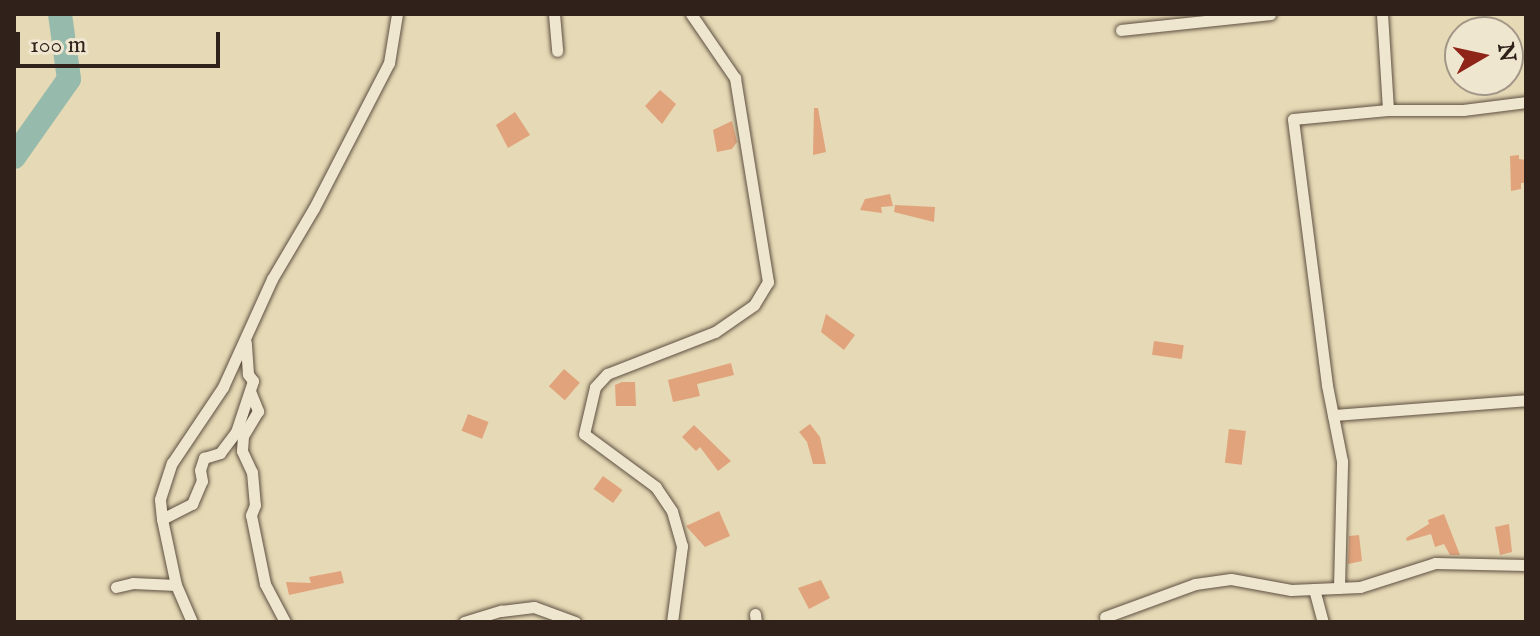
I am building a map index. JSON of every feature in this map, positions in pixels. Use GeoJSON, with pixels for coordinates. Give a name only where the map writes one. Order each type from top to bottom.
{"type":"FeatureCollection","features":[{"type":"Feature","properties":{"kind":"street"},"geometry":{"type":"LineString","coordinates":[[192,622],[176,585],[162,519],[160,499],[172,463],[223,387],[272,279],[314,208],[389,63],[397,14]]}},
{"type":"Feature","properties":{"kind":"street"},"geometry":{"type":"LineString","coordinates":[[554,14],[557,51]]}},
{"type":"Feature","properties":{"kind":"street"},"geometry":{"type":"LineString","coordinates":[[672,622],[682,546],[672,511],[656,487],[584,434],[595,387],[607,374],[715,332],[754,305],[768,282],[735,78],[691,14]]}},
{"type":"Feature","properties":{"kind":"street"},"geometry":{"type":"LineString","coordinates":[[1121,30],[1270,14]]}},
{"type":"Feature","properties":{"kind":"street"},"geometry":{"type":"LineString","coordinates":[[1382,14],[1388,110]]}},
{"type":"Feature","properties":{"kind":"street"},"geometry":{"type":"LineString","coordinates":[[1339,588],[1342,461],[1293,119],[1388,110],[1463,110],[1526,102]]}},
{"type":"Feature","properties":{"kind":"street"},"geometry":{"type":"LineString","coordinates":[[162,519],[192,504],[202,481],[200,470],[204,458],[220,453],[231,441],[253,381],[245,351],[247,333]]}},
{"type":"Feature","properties":{"kind":"street"},"geometry":{"type":"LineString","coordinates":[[250,391],[258,411],[243,436],[242,451],[252,472],[255,505],[251,515],[265,584],[285,622]]}},
{"type":"Feature","properties":{"kind":"street"},"geometry":{"type":"LineString","coordinates":[[1333,415],[1526,400]]}},
{"type":"Feature","properties":{"kind":"street"},"geometry":{"type":"LineString","coordinates":[[1105,617],[1195,584],[1231,579],[1291,590],[1339,588],[1360,587],[1435,563],[1526,565]]}},
{"type":"Feature","properties":{"kind":"street"},"geometry":{"type":"LineString","coordinates":[[116,587],[133,583],[176,585]]}},
{"type":"Feature","properties":{"kind":"street"},"geometry":{"type":"LineString","coordinates":[[1314,589],[1323,622]]}},
{"type":"Feature","properties":{"kind":"street"},"geometry":{"type":"LineString","coordinates":[[464,622],[501,611],[534,607],[575,622]]}},
{"type":"Feature","properties":{"kind":"building"},"geometry":{"type":"Polygon","coordinates":[[[660,90],[676,104],[662,124],[645,106],[660,90]]]}},
{"type":"Feature","properties":{"kind":"building"},"geometry":{"type":"Polygon","coordinates":[[[814,108],[818,108],[826,152],[813,155],[814,108]]]}},
{"type":"Feature","properties":{"kind":"building"},"geometry":{"type":"Polygon","coordinates":[[[515,112],[530,135],[508,148],[496,125],[515,112]]]}},
{"type":"Feature","properties":{"kind":"building"},"geometry":{"type":"Polygon","coordinates":[[[732,121],[737,142],[732,149],[717,152],[713,130],[732,121]]]}},
{"type":"Feature","properties":{"kind":"building"},"geometry":{"type":"Polygon","coordinates":[[[1519,155],[1519,159],[1526,160],[1526,183],[1521,183],[1521,189],[1511,191],[1510,156],[1519,155]]]}},
{"type":"Feature","properties":{"kind":"building"},"geometry":{"type":"Polygon","coordinates":[[[890,194],[893,206],[881,207],[882,213],[860,210],[865,199],[890,194]]]}},
{"type":"Feature","properties":{"kind":"building"},"geometry":{"type":"Polygon","coordinates":[[[895,205],[935,207],[934,222],[894,212],[895,205]]]}},
{"type":"Feature","properties":{"kind":"building"},"geometry":{"type":"Polygon","coordinates":[[[826,314],[855,335],[844,350],[821,332],[826,314]]]}},
{"type":"Feature","properties":{"kind":"building"},"geometry":{"type":"Polygon","coordinates":[[[1154,341],[1184,345],[1182,359],[1152,355],[1154,341]]]}},
{"type":"Feature","properties":{"kind":"building"},"geometry":{"type":"Polygon","coordinates":[[[731,363],[734,375],[697,384],[700,396],[673,402],[668,380],[731,363]]]}},
{"type":"Feature","properties":{"kind":"building"},"geometry":{"type":"Polygon","coordinates":[[[564,369],[580,383],[565,400],[549,386],[564,369]]]}},
{"type":"Feature","properties":{"kind":"building"},"geometry":{"type":"Polygon","coordinates":[[[635,382],[636,406],[616,406],[615,385],[635,382]]]}},
{"type":"Feature","properties":{"kind":"building"},"geometry":{"type":"Polygon","coordinates":[[[468,414],[489,422],[482,439],[462,431],[468,414]]]}},
{"type":"Feature","properties":{"kind":"building"},"geometry":{"type":"Polygon","coordinates":[[[810,424],[820,437],[826,464],[813,464],[807,442],[799,432],[810,424]]]}},
{"type":"Feature","properties":{"kind":"building"},"geometry":{"type":"Polygon","coordinates":[[[694,425],[731,461],[718,471],[700,447],[696,451],[682,437],[694,425]]]}},
{"type":"Feature","properties":{"kind":"building"},"geometry":{"type":"Polygon","coordinates":[[[1229,429],[1246,431],[1242,465],[1225,463],[1229,429]]]}},
{"type":"Feature","properties":{"kind":"building"},"geometry":{"type":"Polygon","coordinates":[[[603,476],[622,490],[613,503],[594,489],[603,476]]]}},
{"type":"Feature","properties":{"kind":"building"},"geometry":{"type":"Polygon","coordinates":[[[719,511],[730,536],[705,547],[686,526],[719,511]]]}},
{"type":"Feature","properties":{"kind":"building"},"geometry":{"type":"Polygon","coordinates":[[[1444,514],[1460,555],[1450,555],[1444,544],[1435,547],[1431,534],[1407,541],[1406,538],[1429,524],[1428,520],[1444,514]]]}},
{"type":"Feature","properties":{"kind":"building"},"geometry":{"type":"Polygon","coordinates":[[[1509,524],[1512,552],[1500,555],[1495,527],[1509,524]]]}},
{"type":"Feature","properties":{"kind":"building"},"geometry":{"type":"Polygon","coordinates":[[[1359,535],[1362,561],[1348,564],[1349,536],[1359,535]]]}},
{"type":"Feature","properties":{"kind":"building"},"geometry":{"type":"Polygon","coordinates":[[[341,571],[344,583],[289,595],[286,582],[311,583],[309,577],[341,571]]]}},
{"type":"Feature","properties":{"kind":"building"},"geometry":{"type":"Polygon","coordinates":[[[821,580],[830,598],[809,609],[798,588],[821,580]]]}},
{"type":"Feature","properties":{"kind":"waterway"},"geometry":{"type":"LineString","coordinates":[[14,157],[69,79],[60,14]]}}]}
